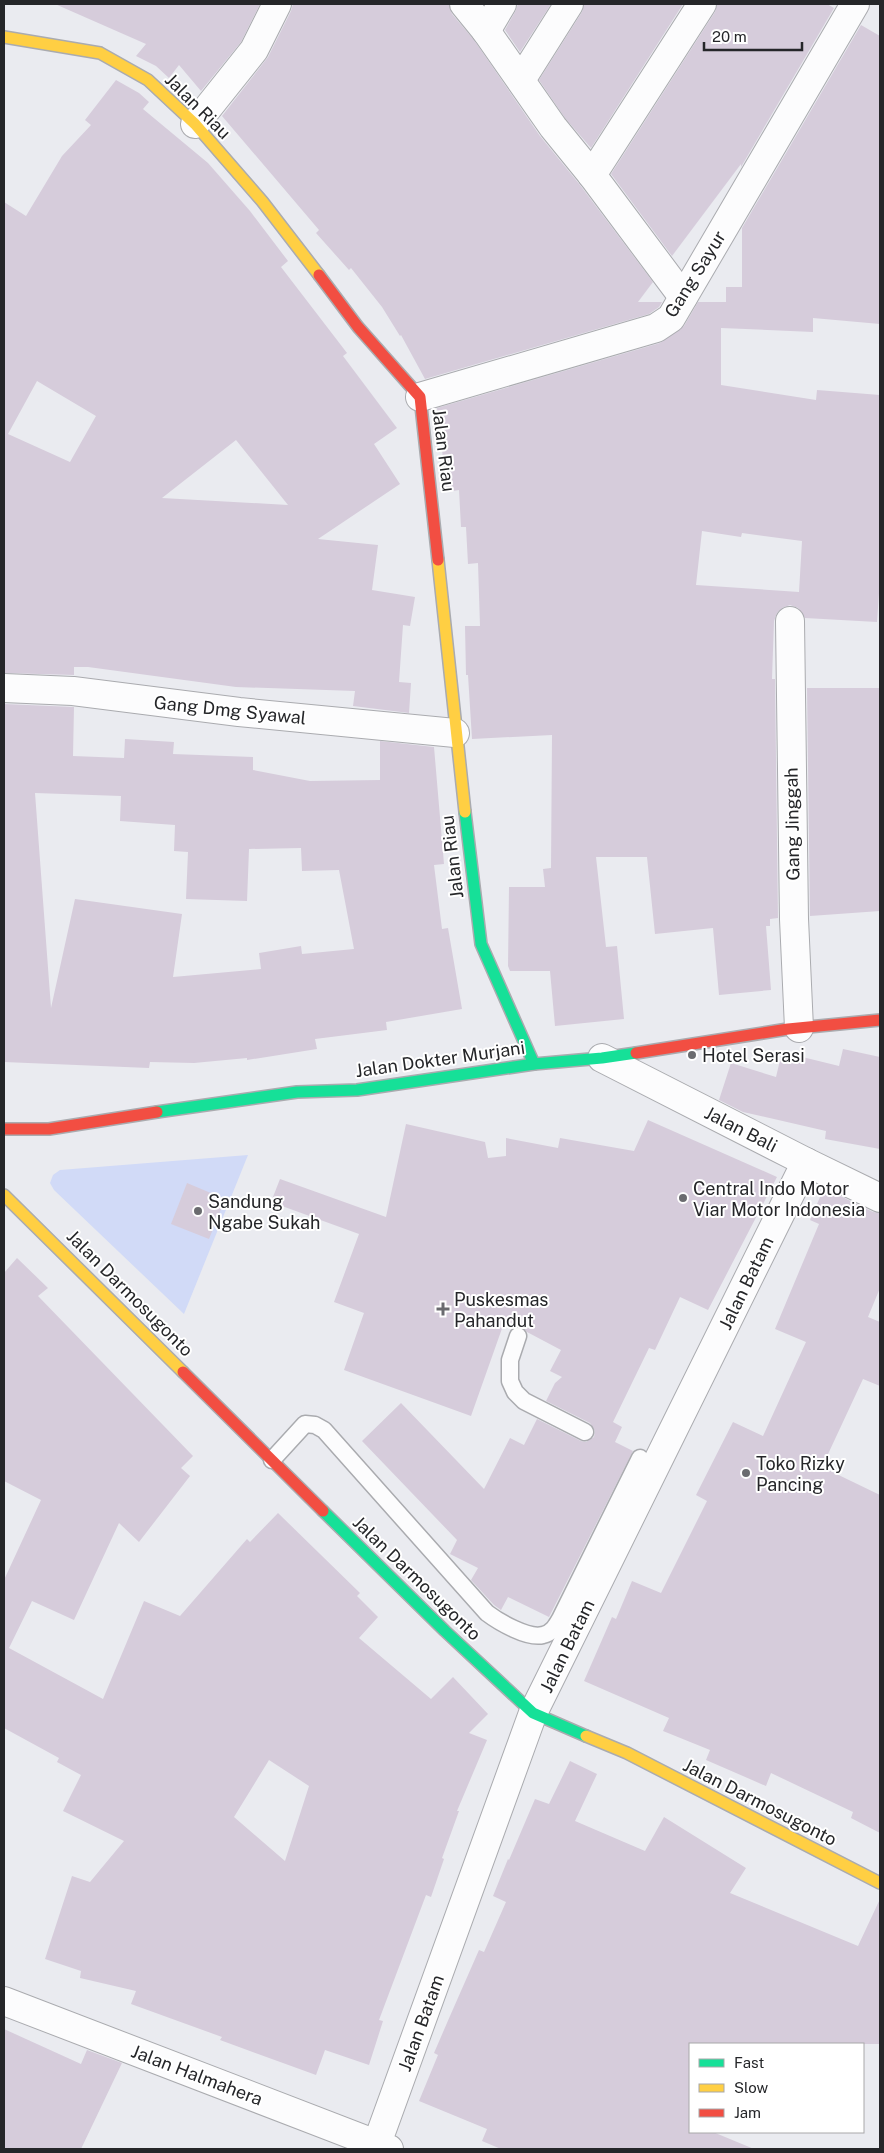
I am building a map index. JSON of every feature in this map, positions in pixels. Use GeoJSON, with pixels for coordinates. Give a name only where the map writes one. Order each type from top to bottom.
{"type":"FeatureCollection","features":[{"type":"Feature","properties":{"kind":"street"},"geometry":{"type":"LineString","coordinates":[[195,124],[254,50],[277,4]]}},
{"type":"Feature","properties":{"kind":"street"},"geometry":{"type":"LineString","coordinates":[[464,4],[486,31],[553,127],[592,175],[649,254],[683,297]]}},
{"type":"Feature","properties":{"kind":"street"},"geometry":{"type":"LineString","coordinates":[[486,31],[502,4]]}},
{"type":"Feature","properties":{"kind":"street"},"geometry":{"type":"LineString","coordinates":[[521,80],[569,4]]}},
{"type":"Feature","properties":{"kind":"street"},"geometry":{"type":"LineString","coordinates":[[592,175],[702,4]]}},
{"type":"Feature","properties":{"kind":"street","name":"Gang Sayur"},"geometry":{"type":"LineString","coordinates":[[420,398],[656,328],[671,318],[855,4]]}},
{"type":"Feature","properties":{"kind":"street","name":"Jalan Riau"},"geometry":{"type":"LineString","coordinates":[[4,38],[10,36],[100,53],[148,80],[195,124],[262,200],[358,328],[420,398],[433,504],[455,733],[480,944],[534,1064]]}},
{"type":"Feature","properties":{"kind":"street","name":"Gang Jinggah"},"geometry":{"type":"LineString","coordinates":[[790,621],[794,919],[799,1028]]}},
{"type":"Feature","properties":{"kind":"street","name":"Gang Dmg Syawal"},"geometry":{"type":"LineString","coordinates":[[4,688],[73,691],[231,711],[455,733]]}},
{"type":"Feature","properties":{"kind":"street","name":"Jalan Dokter Murjani"},"geometry":{"type":"LineString","coordinates":[[4,1129],[49,1129],[297,1092],[357,1090],[534,1064],[602,1058],[799,1028],[880,1020]]}},
{"type":"Feature","properties":{"kind":"street","name":"Jalan Bali"},"geometry":{"type":"LineString","coordinates":[[602,1058],[880,1198]]}},
{"type":"Feature","properties":{"kind":"street","name":"Jalan Batam"},"geometry":{"type":"LineString","coordinates":[[381,2148],[534,1713],[644,1460],[806,1162]]}},
{"type":"Feature","properties":{"kind":"street","name":"Jalan Darmosugonto"},"geometry":{"type":"LineString","coordinates":[[4,1195],[445,1631],[534,1713],[627,1753],[880,1883]]}},
{"type":"Feature","properties":{"kind":"street","name":"Jalan Halmahera"},"geometry":{"type":"LineString","coordinates":[[4,2001],[381,2148]]}},
{"type":"Feature","properties":{"kind":"lane"},"geometry":{"type":"LineString","coordinates":[[518,1336],[510,1360],[510,1381],[516,1392],[524,1401],[585,1432]]}},
{"type":"Feature","properties":{"kind":"lane"},"geometry":{"type":"LineString","coordinates":[[272,1460],[305,1424],[315,1425],[324,1430],[487,1613],[497,1620],[528,1634],[542,1635],[553,1630],[560,1619],[644,1460]]}},
{"type":"Feature","properties":{"kind":"shaded area"},"geometry":{"type":"Polygon","coordinates":[[[248,1155],[184,1314],[54,1190],[50,1183],[53,1175],[60,1170],[248,1155]]]}},
{"type":"Feature","properties":{"kind":"building"},"geometry":{"type":"Polygon","coordinates":[[[55,4],[260,4],[241,42],[201,91],[179,65],[169,78],[156,66],[136,56],[146,44],[55,4]]]}},
{"type":"Feature","properties":{"kind":"building"},"geometry":{"type":"Polygon","coordinates":[[[293,4],[449,4],[452,14],[474,40],[540,136],[580,185],[653,282],[638,302],[662,302],[659,307],[649,314],[425,379],[401,335],[382,307],[351,268],[349,270],[316,233],[319,230],[222,116],[268,57],[293,4]]]}},
{"type":"Feature","properties":{"kind":"building"},"geometry":{"type":"Polygon","coordinates":[[[518,4],[551,4],[520,52],[505,30],[518,4]]]}},
{"type":"Feature","properties":{"kind":"building"},"geometry":{"type":"Polygon","coordinates":[[[584,4],[683,4],[591,148],[565,118],[539,80],[582,12],[584,4]]]}},
{"type":"Feature","properties":{"kind":"building"},"geometry":{"type":"Polygon","coordinates":[[[717,4],[827,4],[834,8],[741,167],[741,164],[672,256],[611,174],[715,12],[717,4]]]}},
{"type":"Feature","properties":{"kind":"building"},"geometry":{"type":"Polygon","coordinates":[[[861,25],[880,36],[880,324],[813,318],[813,332],[721,328],[721,385],[816,400],[817,390],[880,395],[880,579],[877,622],[805,618],[798,608],[790,605],[782,608],[777,613],[774,621],[772,679],[775,679],[778,918],[770,919],[770,926],[766,926],[771,990],[719,995],[713,928],[655,934],[647,857],[596,857],[606,947],[617,946],[624,1019],[555,1026],[550,971],[510,971],[508,966],[509,887],[545,887],[543,869],[551,868],[552,735],[472,739],[468,675],[466,675],[465,626],[480,626],[478,563],[468,564],[466,527],[461,527],[459,490],[447,492],[437,408],[660,343],[684,326],[698,302],[726,302],[726,287],[742,287],[742,228],[861,25]],[[702,531],[696,585],[799,592],[802,541],[742,533],[741,537],[702,531]]]}},
{"type":"Feature","properties":{"kind":"building"},"geometry":{"type":"Polygon","coordinates":[[[116,80],[139,93],[149,102],[143,109],[208,163],[250,211],[288,261],[281,267],[347,353],[343,356],[397,428],[374,444],[400,484],[318,539],[378,545],[372,590],[415,597],[410,626],[403,625],[399,682],[411,683],[409,713],[353,706],[355,691],[236,687],[88,667],[74,667],[74,675],[4,673],[4,202],[26,216],[62,156],[91,125],[85,120],[116,80]],[[37,381],[8,434],[70,462],[96,416],[37,381]],[[236,440],[162,498],[288,505],[236,440]]]}},
{"type":"Feature","properties":{"kind":"building"},"geometry":{"type":"Polygon","coordinates":[[[807,688],[880,688],[880,911],[810,916],[807,688]]]}},
{"type":"Feature","properties":{"kind":"building"},"geometry":{"type":"Polygon","coordinates":[[[4,704],[74,707],[73,756],[124,758],[125,739],[174,742],[173,754],[253,757],[253,770],[310,781],[380,780],[380,741],[434,747],[444,864],[434,865],[442,929],[448,928],[462,1009],[386,1022],[387,1030],[315,1039],[317,1049],[247,1060],[247,1058],[194,1063],[150,1062],[149,1068],[4,1062],[4,704]],[[35,793],[51,1008],[75,899],[182,914],[173,977],[261,969],[259,953],[301,946],[302,954],[354,949],[339,870],[302,871],[301,848],[249,849],[247,901],[186,899],[188,852],[174,851],[175,825],[120,821],[121,796],[35,793]]]}},
{"type":"Feature","properties":{"kind":"building"},"geometry":{"type":"Polygon","coordinates":[[[843,1049],[880,1057],[880,1149],[825,1139],[826,1131],[743,1112],[719,1100],[731,1063],[776,1077],[782,1052],[839,1066],[843,1049]]]}},
{"type":"Feature","properties":{"kind":"building"},"geometry":{"type":"Polygon","coordinates":[[[648,1120],[777,1177],[708,1310],[680,1297],[655,1350],[649,1348],[613,1422],[622,1427],[615,1442],[633,1451],[549,1617],[508,1597],[501,1610],[471,1580],[478,1568],[450,1554],[457,1540],[362,1441],[401,1403],[484,1489],[510,1438],[524,1445],[537,1419],[581,1441],[586,1442],[594,1437],[595,1431],[590,1423],[546,1401],[555,1383],[562,1377],[550,1371],[561,1350],[527,1332],[522,1327],[505,1320],[471,1416],[344,1370],[364,1313],[334,1302],[359,1234],[271,1202],[280,1179],[386,1217],[406,1124],[485,1142],[488,1158],[506,1156],[506,1138],[558,1148],[560,1138],[634,1151],[648,1120]]]}},
{"type":"Feature","properties":{"kind":"building","name":"Sandung Ngabe Sukah"},"geometry":{"type":"Polygon","coordinates":[[[187,1183],[225,1199],[209,1239],[171,1224],[187,1183]]]}},
{"type":"Feature","properties":{"kind":"building"},"geometry":{"type":"Polygon","coordinates":[[[824,1188],[873,1212],[880,1213],[880,1288],[868,1317],[880,1322],[880,1386],[863,1379],[822,1467],[880,1495],[880,1833],[851,1818],[853,1812],[771,1773],[766,1786],[706,1760],[710,1750],[663,1731],[669,1718],[584,1681],[612,1617],[616,1619],[632,1581],[661,1593],[707,1501],[696,1495],[733,1422],[763,1436],[806,1342],[775,1329],[819,1224],[810,1220],[824,1188]]]}},
{"type":"Feature","properties":{"kind":"building"},"geometry":{"type":"Polygon","coordinates":[[[17,1258],[48,1288],[38,1296],[193,1456],[181,1468],[190,1476],[139,1542],[119,1523],[74,1620],[32,1601],[9,1648],[103,1699],[144,1601],[180,1616],[247,1539],[250,1542],[278,1513],[360,1593],[357,1596],[378,1617],[359,1638],[431,1699],[453,1677],[488,1714],[469,1733],[487,1740],[457,1811],[459,1811],[442,1858],[444,1859],[431,1897],[426,1895],[379,2020],[383,2021],[369,2065],[325,2050],[316,2075],[220,2040],[222,2037],[131,2004],[136,1991],[80,1978],[81,1971],[45,1959],[72,1876],[90,1882],[124,1841],[63,1811],[81,1775],[57,1762],[59,1758],[4,1728],[4,1580],[41,1500],[4,1481],[4,1273],[17,1258]],[[269,1760],[234,1817],[285,1861],[309,1786],[269,1760]]]}},
{"type":"Feature","properties":{"kind":"building"},"geometry":{"type":"Polygon","coordinates":[[[570,1761],[597,1774],[575,1821],[645,1851],[664,1817],[746,1868],[730,1893],[858,1946],[880,1899],[880,2044],[689,2043],[689,2133],[715,2133],[754,2149],[501,2149],[482,2141],[487,2129],[419,2101],[438,2055],[434,2053],[450,2016],[479,1950],[484,1952],[506,1902],[493,1896],[508,1859],[535,1799],[549,1804],[570,1761]]]}},
{"type":"Feature","properties":{"kind":"building"},"geometry":{"type":"Polygon","coordinates":[[[4,2029],[81,2064],[87,2050],[122,2063],[81,2149],[4,2149],[4,2029]]]}},
{"type":"Feature","properties":{"kind":"traffic: fast"},"geometry":{"type":"LineString","coordinates":[[465,812],[481,944],[534,1064]]}},
{"type":"Feature","properties":{"kind":"traffic: fast"},"geometry":{"type":"LineString","coordinates":[[157,1112],[297,1092],[357,1090],[534,1064],[636,1053]]}},
{"type":"Feature","properties":{"kind":"traffic: fast"},"geometry":{"type":"LineString","coordinates":[[323,1511],[445,1631],[533,1713],[586,1736]]}},
{"type":"Feature","properties":{"kind":"traffic: slow"},"geometry":{"type":"LineString","coordinates":[[4,37],[100,53],[148,80],[195,124],[262,201],[319,275]]}},
{"type":"Feature","properties":{"kind":"traffic: slow"},"geometry":{"type":"LineString","coordinates":[[438,560],[465,812]]}},
{"type":"Feature","properties":{"kind":"traffic: slow"},"geometry":{"type":"LineString","coordinates":[[4,1195],[183,1372]]}},
{"type":"Feature","properties":{"kind":"traffic: slow"},"geometry":{"type":"LineString","coordinates":[[586,1736],[627,1753],[880,1883]]}},
{"type":"Feature","properties":{"kind":"traffic: jam"},"geometry":{"type":"LineString","coordinates":[[319,275],[358,327],[420,397],[438,560]]}},
{"type":"Feature","properties":{"kind":"traffic: jam"},"geometry":{"type":"LineString","coordinates":[[636,1053],[788,1029],[880,1020]]}},
{"type":"Feature","properties":{"kind":"traffic: jam"},"geometry":{"type":"LineString","coordinates":[[4,1129],[49,1129],[157,1112]]}},
{"type":"Feature","properties":{"kind":"traffic: jam"},"geometry":{"type":"LineString","coordinates":[[183,1372],[323,1511]]}},
{"type":"Feature","properties":{"kind":"place","name":"Hotel Serasi"},"geometry":{"type":"Point","coordinates":[692,1055]}},
{"type":"Feature","properties":{"kind":"place","name":"Central Indo Motor Viar Motor Indonesia"},"geometry":{"type":"Point","coordinates":[683,1198]}},
{"type":"Feature","properties":{"kind":"place","name":"Sandung Ngabe Sukah"},"geometry":{"type":"Point","coordinates":[198,1211]}},
{"type":"Feature","properties":{"kind":"place","name":"Puskesmas Pahandut"},"geometry":{"type":"Point","coordinates":[443,1309]}},
{"type":"Feature","properties":{"kind":"place","name":"Toko Rizky Pancing"},"geometry":{"type":"Point","coordinates":[746,1473]}}]}
